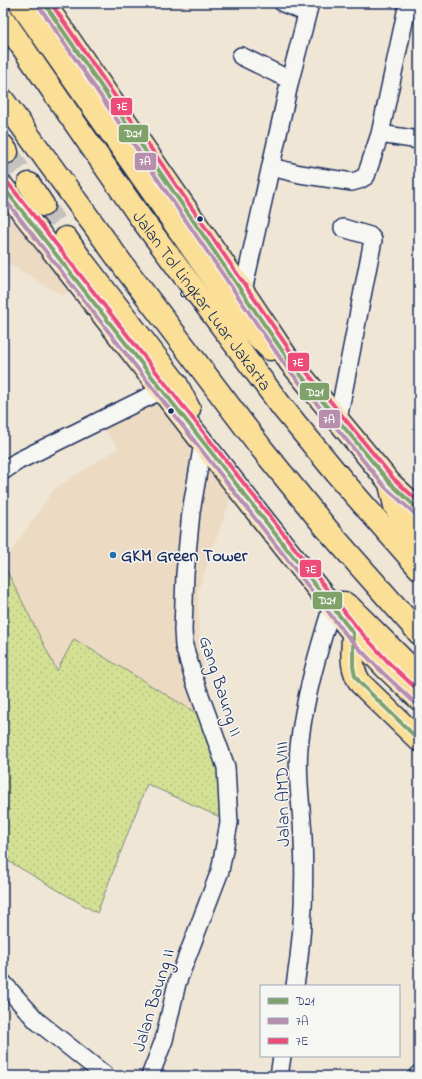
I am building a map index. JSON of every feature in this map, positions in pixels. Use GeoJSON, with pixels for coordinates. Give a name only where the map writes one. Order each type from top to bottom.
{"type":"FeatureCollection","features":[{"type":"Feature","properties":{"kind":"highway"},"geometry":{"type":"LineString","coordinates":[[20,3],[245,324],[275,354],[290,362]]}},
{"type":"Feature","properties":{"kind":"highway"},"geometry":{"type":"LineString","coordinates":[[44,3],[290,362],[390,483],[419,510]]}},
{"type":"Feature","properties":{"kind":"highway","name":"Jalan Tol Lingkar Luar Jakarta"},"geometry":{"type":"LineString","coordinates":[[3,20],[140,217],[277,401],[342,480],[419,568]]}},
{"type":"Feature","properties":{"kind":"highway"},"geometry":{"type":"LineString","coordinates":[[3,100],[125,268],[262,449],[327,529],[419,633]]}},
{"type":"Feature","properties":{"kind":"highway"},"geometry":{"type":"LineString","coordinates":[[29,184],[43,204]]}},
{"type":"Feature","properties":{"kind":"highway"},"geometry":{"type":"LineString","coordinates":[[4,192],[353,633],[386,668],[419,699]]}},
{"type":"Feature","properties":{"kind":"highway"},"geometry":{"type":"LineString","coordinates":[[66,238],[176,383],[189,410],[198,437]]}},
{"type":"Feature","properties":{"kind":"highway"},"geometry":{"type":"LineString","coordinates":[[390,483],[419,490]]}},
{"type":"Feature","properties":{"kind":"highway"},"geometry":{"type":"LineString","coordinates":[[390,483],[396,506],[405,524],[419,539]]}},
{"type":"Feature","properties":{"kind":"highway"},"geometry":{"type":"LineString","coordinates":[[332,606],[341,603],[347,605],[419,676]]}},
{"type":"Feature","properties":{"kind":"highway"},"geometry":{"type":"LineString","coordinates":[[353,633],[353,666],[355,676],[361,684],[419,740]]}},
{"type":"Feature","properties":{"kind":"street"},"geometry":{"type":"LineString","coordinates":[[242,291],[275,169],[290,80],[309,8],[283,3]]}},
{"type":"Feature","properties":{"kind":"street"},"geometry":{"type":"LineString","coordinates":[[275,169],[352,182],[366,176],[380,134],[408,3]]}},
{"type":"Feature","properties":{"kind":"street"},"geometry":{"type":"LineString","coordinates":[[241,56],[290,80]]}},
{"type":"Feature","properties":{"kind":"street"},"geometry":{"type":"LineString","coordinates":[[380,134],[419,140]]}},
{"type":"Feature","properties":{"kind":"street"},"geometry":{"type":"LineString","coordinates":[[338,419],[373,240],[370,236],[343,228]]}},
{"type":"Feature","properties":{"kind":"street"},"geometry":{"type":"LineString","coordinates":[[3,471],[18,462],[162,390]]}},
{"type":"Feature","properties":{"kind":"street","name":"Gang Baung II"},"geometry":{"type":"LineString","coordinates":[[195,936],[220,871],[229,823],[226,767],[194,679],[184,646],[183,630],[185,574],[198,437]]}},
{"type":"Feature","properties":{"kind":"street","name":"Jalan AMD VIII"},"geometry":{"type":"LineString","coordinates":[[295,985],[303,900],[303,838],[298,773],[299,747],[309,687],[332,606]]}},
{"type":"Feature","properties":{"kind":"street","name":"Jalan Baung II"},"geometry":{"type":"LineString","coordinates":[[150,1076],[164,1040],[176,983],[195,936]]}},
{"type":"Feature","properties":{"kind":"street"},"geometry":{"type":"LineString","coordinates":[[3,983],[37,1021],[106,1076]]}},
{"type":"Feature","properties":{"kind":"street"},"geometry":{"type":"LineString","coordinates":[[279,1076],[282,1057]]}},
{"type":"Feature","properties":{"kind":"shaded area"},"geometry":{"type":"Polygon","coordinates":[[[3,164],[41,221],[93,270],[63,296],[3,260],[3,164]]]}},
{"type":"Feature","properties":{"kind":"shaded area"},"geometry":{"type":"Polygon","coordinates":[[[163,386],[235,486],[198,590],[199,648],[218,726],[74,639],[57,671],[3,563],[54,489],[119,448],[96,420],[163,386]]]}},
{"type":"Feature","properties":{"kind":"green space"},"geometry":{"type":"Polygon","coordinates":[[[3,563],[57,671],[74,639],[218,726],[226,820],[147,784],[97,913],[3,858],[3,563]]]}},
{"type":"Feature","properties":{"kind":"tunnel"},"geometry":{"type":"LineString","coordinates":[[7,152],[29,184]]}},
{"type":"Feature","properties":{"kind":"tunnel"},"geometry":{"type":"LineString","coordinates":[[43,205],[66,238]]}},
{"type":"Feature","properties":{"kind":"transit line","name":"D21"},"geometry":{"type":"LineString","coordinates":[[44,3],[290,362],[390,483],[419,510]]}},
{"type":"Feature","properties":{"kind":"transit line","name":"7E"},"geometry":{"type":"LineString","coordinates":[[51,3],[295,358],[394,479],[419,502]]}},
{"type":"Feature","properties":{"kind":"transit line","name":"7A"},"geometry":{"type":"LineString","coordinates":[[39,6],[285,365],[385,487],[415,514]]}},
{"type":"Feature","properties":{"kind":"transit line","name":"7E"},"geometry":{"type":"LineString","coordinates":[[8,183],[358,629],[390,664],[419,691]]}},
{"type":"Feature","properties":{"kind":"transit line","name":"D21"},"geometry":{"type":"LineString","coordinates":[[3,187],[353,633],[353,666],[355,676],[361,684],[419,740]]}},
{"type":"Feature","properties":{"kind":"transit line","name":"7A"},"geometry":{"type":"LineString","coordinates":[[3,197],[348,637],[415,703]]}},
{"type":"Feature","properties":{"kind":"place","name":"GKM Green Tower"},"geometry":{"type":"Point","coordinates":[113,555]}}]}
